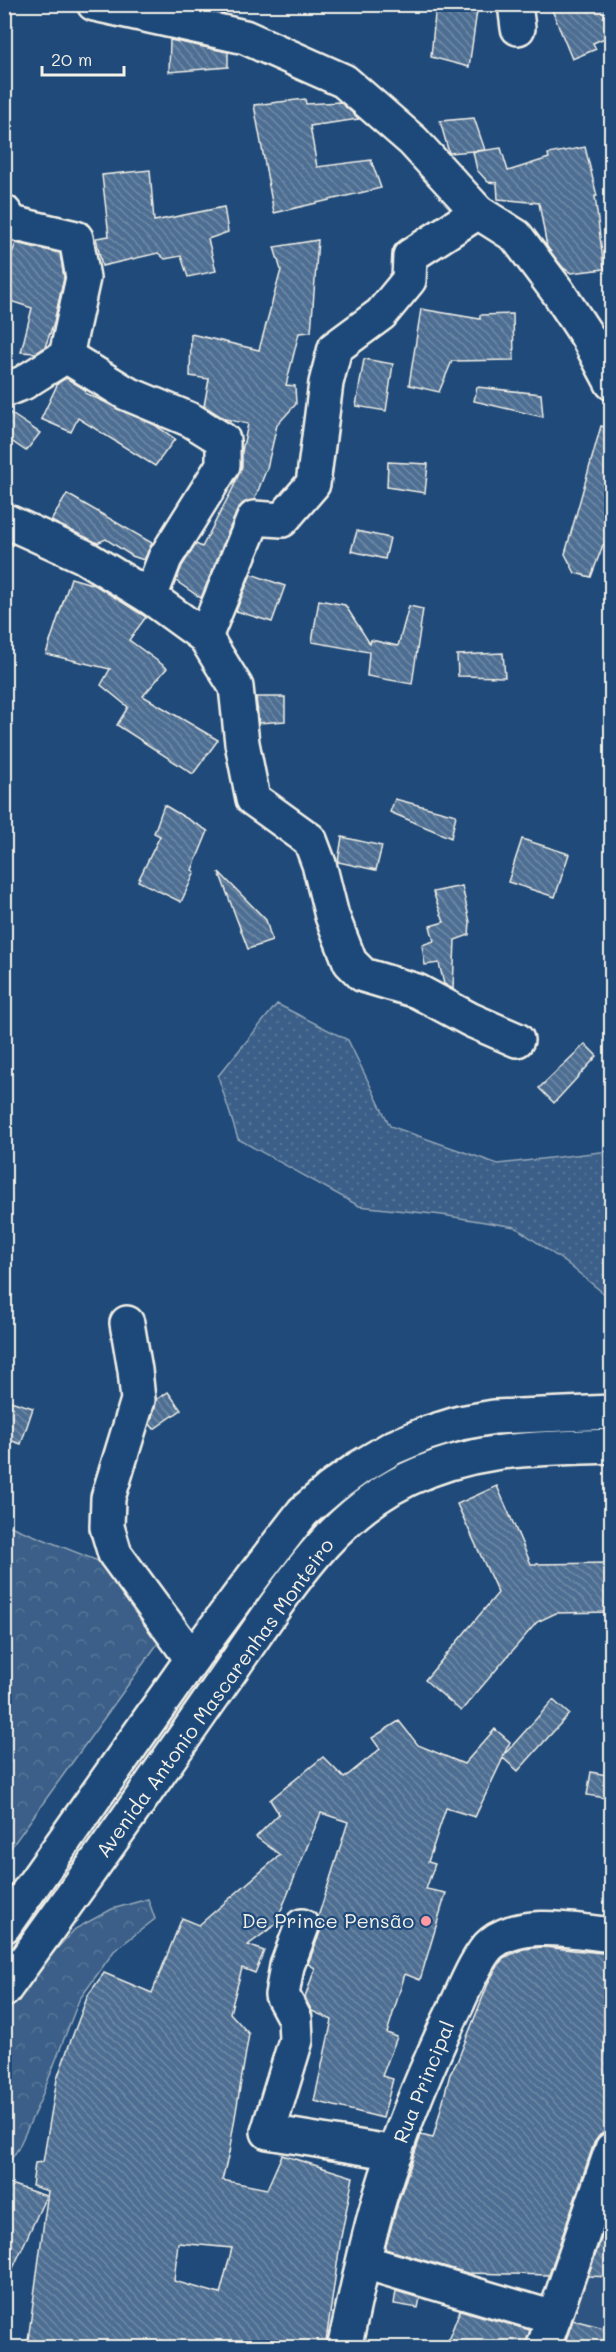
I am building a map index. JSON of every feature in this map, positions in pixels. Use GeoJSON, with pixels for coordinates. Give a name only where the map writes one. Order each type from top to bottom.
{"type":"FeatureCollection","features":[{"type":"Feature","properties":{"kind":"street"},"geometry":{"type":"LineString","coordinates":[[94,4],[245,37],[344,81],[413,141],[478,212],[516,236],[558,292],[587,336],[612,383]]}},
{"type":"Feature","properties":{"kind":"street"},"geometry":{"type":"LineString","coordinates":[[4,212],[12,223],[76,238],[83,278],[66,356],[23,383],[4,390]]}},
{"type":"Feature","properties":{"kind":"street"},"geometry":{"type":"LineString","coordinates":[[205,638],[254,518],[282,520],[313,484],[326,383],[335,348],[381,314],[409,280],[410,256],[478,212]]}},
{"type":"Feature","properties":{"kind":"street"},"geometry":{"type":"LineString","coordinates":[[66,356],[126,393],[191,420],[223,440],[223,465],[165,558],[150,597]]}},
{"type":"Feature","properties":{"kind":"street"},"geometry":{"type":"LineString","coordinates":[[4,520],[83,556],[150,597],[205,638],[236,687],[242,743],[253,799],[310,840],[319,864],[332,916],[350,962],[363,975],[417,991],[471,1020],[517,1040]]}},
{"type":"Feature","properties":{"kind":"street"},"geometry":{"type":"LineString","coordinates":[[127,1323],[138,1400],[108,1498],[107,1527],[116,1554],[192,1659]]}},
{"type":"Feature","properties":{"kind":"street","name":"Avenida Antonio Mascarenhas Monteiro"},"geometry":{"type":"LineString","coordinates":[[4,1926],[192,1659],[303,1512],[331,1488],[392,1448],[425,1434],[460,1424],[494,1417],[612,1412]]}},
{"type":"Feature","properties":{"kind":"street","name":"Avenida Antonio Mascarenhas Monteiro"},"geometry":{"type":"LineString","coordinates":[[4,1990],[121,1828],[286,1590],[329,1536],[353,1514],[407,1480],[468,1457],[500,1450],[612,1446]]}},
{"type":"Feature","properties":{"kind":"street"},"geometry":{"type":"LineString","coordinates":[[302,1926],[287,1966],[282,1995],[295,2019],[296,2040],[268,2132],[395,2153]]}},
{"type":"Feature","properties":{"kind":"street","name":"Rua Principal"},"geometry":{"type":"LineString","coordinates":[[344,2348],[380,2197],[395,2153],[442,2034],[475,1968],[491,1943],[523,1928],[612,1935]]}},
{"type":"Feature","properties":{"kind":"street"},"geometry":{"type":"LineString","coordinates":[[364,2262],[548,2333],[612,2149]]}},
{"type":"Feature","properties":{"kind":"shaded area"},"geometry":{"type":"Polygon","coordinates":[[[611,2187],[611,2347],[556,2348],[611,2187]]]}},
{"type":"Feature","properties":{"kind":"green space"},"geometry":{"type":"Polygon","coordinates":[[[277,1004],[348,1040],[390,1126],[498,1164],[609,1151],[612,1154],[611,1310],[608,1297],[569,1265],[515,1227],[442,1215],[359,1206],[238,1139],[218,1076],[277,1004]]]}},
{"type":"Feature","properties":{"kind":"green space"},"geometry":{"type":"Polygon","coordinates":[[[5,1524],[151,1582],[166,1632],[5,1856],[5,1524]]]}},
{"type":"Feature","properties":{"kind":"green space"},"geometry":{"type":"Polygon","coordinates":[[[148,1899],[155,1919],[114,1951],[79,2000],[40,2101],[18,2149],[5,2168],[5,2009],[14,1995],[75,1929],[112,1909],[148,1899]]]}},
{"type":"Feature","properties":{"kind":"building"},"geometry":{"type":"Polygon","coordinates":[[[436,4],[478,4],[469,67],[431,57],[436,4]]]}},
{"type":"Feature","properties":{"kind":"building"},"geometry":{"type":"Polygon","coordinates":[[[564,4],[612,4],[612,35],[593,43],[596,49],[572,59],[552,10],[564,4]]]}},
{"type":"Feature","properties":{"kind":"building"},"geometry":{"type":"Polygon","coordinates":[[[170,40],[228,52],[228,67],[169,72],[170,40]]]}},
{"type":"Feature","properties":{"kind":"building"},"geometry":{"type":"Polygon","coordinates":[[[305,99],[306,104],[340,102],[359,119],[310,126],[317,167],[371,160],[381,188],[274,213],[254,105],[305,99]]]}},
{"type":"Feature","properties":{"kind":"building"},"geometry":{"type":"Polygon","coordinates":[[[474,118],[485,150],[449,153],[440,121],[474,118]]]}},
{"type":"Feature","properties":{"kind":"building"},"geometry":{"type":"Polygon","coordinates":[[[585,147],[597,196],[595,196],[604,269],[571,273],[563,268],[547,247],[539,203],[498,199],[497,183],[488,182],[477,170],[473,152],[501,148],[508,171],[549,158],[548,154],[585,147]]]}},
{"type":"Feature","properties":{"kind":"building"},"geometry":{"type":"Polygon","coordinates":[[[150,170],[154,221],[224,207],[228,232],[208,239],[216,271],[188,277],[181,256],[165,259],[158,253],[102,266],[96,238],[109,236],[102,175],[150,170]]]}},
{"type":"Feature","properties":{"kind":"building"},"geometry":{"type":"Polygon","coordinates":[[[318,240],[311,332],[299,333],[286,385],[295,386],[296,404],[277,425],[267,468],[256,496],[254,500],[244,503],[237,511],[201,598],[176,581],[182,566],[196,544],[202,547],[233,488],[242,466],[242,451],[248,424],[225,419],[204,406],[209,379],[190,376],[191,334],[259,350],[281,270],[274,247],[318,240]]]}},
{"type":"Feature","properties":{"kind":"building"},"geometry":{"type":"Polygon","coordinates":[[[16,243],[60,253],[64,278],[54,322],[45,347],[36,353],[21,352],[32,308],[4,299],[4,273],[16,243]]]}},
{"type":"Feature","properties":{"kind":"building"},"geometry":{"type":"Polygon","coordinates":[[[421,309],[480,319],[480,315],[513,314],[514,360],[452,361],[439,392],[409,385],[421,309]]]}},
{"type":"Feature","properties":{"kind":"building"},"geometry":{"type":"Polygon","coordinates":[[[364,359],[393,364],[386,411],[356,406],[364,359]]]}},
{"type":"Feature","properties":{"kind":"building"},"geometry":{"type":"Polygon","coordinates":[[[66,378],[86,390],[85,393],[155,425],[175,439],[155,466],[78,418],[71,432],[41,419],[58,383],[66,378]]]}},
{"type":"Feature","properties":{"kind":"building"},"geometry":{"type":"Polygon","coordinates":[[[477,387],[541,394],[543,417],[474,401],[477,387]]]}},
{"type":"Feature","properties":{"kind":"building"},"geometry":{"type":"Polygon","coordinates":[[[4,409],[40,433],[26,451],[4,436],[4,409]]]}},
{"type":"Feature","properties":{"kind":"building"},"geometry":{"type":"Polygon","coordinates":[[[601,426],[605,427],[608,480],[612,484],[612,543],[603,545],[591,577],[575,573],[565,554],[601,426]]]}},
{"type":"Feature","properties":{"kind":"building"},"geometry":{"type":"Polygon","coordinates":[[[388,462],[428,464],[425,493],[387,487],[388,462]]]}},
{"type":"Feature","properties":{"kind":"building"},"geometry":{"type":"Polygon","coordinates":[[[67,494],[152,543],[144,560],[132,556],[106,539],[97,543],[51,521],[67,494]]]}},
{"type":"Feature","properties":{"kind":"building"},"geometry":{"type":"Polygon","coordinates":[[[357,531],[390,538],[385,559],[351,551],[357,531]]]}},
{"type":"Feature","properties":{"kind":"building"},"geometry":{"type":"Polygon","coordinates":[[[251,574],[285,586],[272,622],[236,611],[251,574]]]}},
{"type":"Feature","properties":{"kind":"building"},"geometry":{"type":"Polygon","coordinates":[[[71,578],[95,585],[146,617],[129,640],[167,668],[143,696],[218,740],[193,774],[117,725],[128,707],[101,685],[110,669],[46,654],[71,578]]]}},
{"type":"Feature","properties":{"kind":"building"},"geometry":{"type":"Polygon","coordinates":[[[319,600],[345,605],[370,644],[371,640],[398,646],[409,606],[423,609],[412,684],[367,676],[369,652],[312,642],[319,600]]]}},
{"type":"Feature","properties":{"kind":"building"},"geometry":{"type":"Polygon","coordinates":[[[503,653],[505,677],[458,676],[457,655],[503,653]]]}},
{"type":"Feature","properties":{"kind":"building"},"geometry":{"type":"Polygon","coordinates":[[[256,697],[285,697],[285,721],[259,723],[256,697]]]}},
{"type":"Feature","properties":{"kind":"building"},"geometry":{"type":"Polygon","coordinates":[[[395,799],[456,815],[451,838],[390,812],[395,799]]]}},
{"type":"Feature","properties":{"kind":"building"},"geometry":{"type":"Polygon","coordinates":[[[164,805],[208,831],[192,870],[195,872],[181,902],[138,881],[160,836],[154,833],[164,805]]]}},
{"type":"Feature","properties":{"kind":"building"},"geometry":{"type":"Polygon","coordinates":[[[342,837],[382,846],[376,870],[338,862],[342,837]]]}},
{"type":"Feature","properties":{"kind":"building"},"geometry":{"type":"Polygon","coordinates":[[[522,839],[569,854],[555,897],[508,882],[522,839]]]}},
{"type":"Feature","properties":{"kind":"building"},"geometry":{"type":"Polygon","coordinates":[[[219,872],[266,920],[272,941],[248,949],[219,872]]]}},
{"type":"Feature","properties":{"kind":"building"},"geometry":{"type":"Polygon","coordinates":[[[462,886],[470,922],[469,935],[455,940],[453,989],[444,984],[439,963],[425,965],[422,945],[434,941],[430,926],[444,922],[433,892],[462,886]]]}},
{"type":"Feature","properties":{"kind":"building"},"geometry":{"type":"Polygon","coordinates":[[[585,1044],[597,1056],[554,1103],[539,1088],[585,1044]]]}},
{"type":"Feature","properties":{"kind":"building"},"geometry":{"type":"Polygon","coordinates":[[[168,1392],[181,1410],[154,1429],[150,1424],[156,1400],[168,1392]]]}},
{"type":"Feature","properties":{"kind":"building"},"geometry":{"type":"Polygon","coordinates":[[[4,1399],[33,1408],[21,1444],[4,1438],[4,1399]]]}},
{"type":"Feature","properties":{"kind":"building"},"geometry":{"type":"Polygon","coordinates":[[[497,1486],[531,1564],[612,1563],[612,1612],[556,1613],[537,1622],[461,1711],[425,1680],[498,1593],[457,1504],[497,1486]]]}},
{"type":"Feature","properties":{"kind":"building"},"geometry":{"type":"Polygon","coordinates":[[[553,1700],[569,1714],[518,1771],[503,1758],[475,1817],[446,1808],[428,1862],[435,1864],[426,1889],[446,1893],[420,1980],[405,1974],[387,2033],[397,2037],[382,2076],[393,2079],[383,2118],[314,2101],[332,2020],[312,2011],[305,1998],[315,1968],[308,1964],[320,1932],[321,1924],[318,1917],[348,1822],[321,1813],[275,1925],[248,1945],[264,1951],[255,1973],[242,1968],[230,2013],[249,2034],[229,2153],[222,2180],[267,2189],[282,2155],[353,2177],[341,2237],[325,2348],[27,2348],[48,2191],[32,2186],[35,2163],[43,2162],[57,2079],[68,2048],[88,1995],[104,1973],[152,1993],[182,1918],[199,1925],[280,1855],[256,1837],[279,1814],[270,1800],[323,1757],[344,1778],[380,1749],[372,1738],[399,1721],[418,1745],[464,1764],[495,1729],[510,1742],[503,1756],[553,1700]],[[178,2243],[174,2281],[220,2294],[232,2248],[178,2243]]]}},
{"type":"Feature","properties":{"kind":"building"},"geometry":{"type":"Polygon","coordinates":[[[591,1772],[612,1776],[612,1799],[587,1795],[591,1772]]]}},
{"type":"Feature","properties":{"kind":"building"},"geometry":{"type":"Polygon","coordinates":[[[543,1947],[612,1954],[612,2131],[600,2135],[594,2143],[549,2275],[467,2273],[385,2249],[421,2135],[433,2138],[450,2074],[490,1979],[503,1958],[523,1949],[543,1947]]]}},
{"type":"Feature","properties":{"kind":"building"},"geometry":{"type":"Polygon","coordinates":[[[4,2182],[46,2196],[4,2288],[4,2182]]]}},
{"type":"Feature","properties":{"kind":"building"},"geometry":{"type":"Polygon","coordinates":[[[612,2208],[612,2277],[588,2276],[612,2208]]]}},
{"type":"Feature","properties":{"kind":"building"},"geometry":{"type":"Polygon","coordinates":[[[396,2291],[420,2298],[418,2308],[394,2304],[396,2291]]]}},
{"type":"Feature","properties":{"kind":"building"},"geometry":{"type":"Polygon","coordinates":[[[460,2310],[530,2330],[525,2348],[445,2348],[460,2310]]]}},
{"type":"Feature","properties":{"kind":"building"},"geometry":{"type":"Polygon","coordinates":[[[573,2320],[612,2330],[612,2348],[563,2348],[573,2320]]]}},
{"type":"Feature","properties":{"kind":"place","name":"De Prince Pensão"},"geometry":{"type":"Point","coordinates":[426,1921]}}]}
